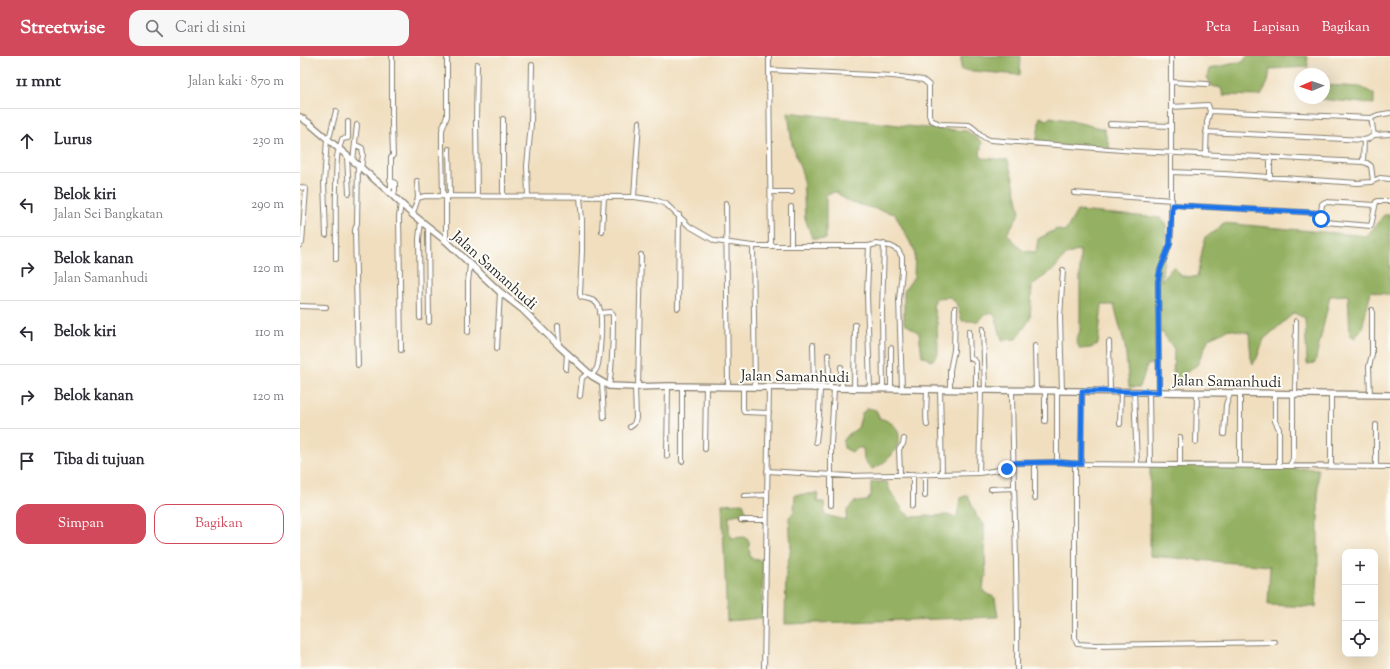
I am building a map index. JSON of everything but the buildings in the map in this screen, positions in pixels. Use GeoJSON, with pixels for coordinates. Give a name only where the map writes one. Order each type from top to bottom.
{"type":"FeatureCollection","features":[{"type":"Feature","properties":{"kind":"street"},"geometry":{"type":"LineString","coordinates":[[390,193],[390,158],[393,155],[392,56]]}},
{"type":"Feature","properties":{"kind":"street"},"geometry":{"type":"LineString","coordinates":[[769,56],[771,246]]}},
{"type":"Feature","properties":{"kind":"street"},"geometry":{"type":"LineString","coordinates":[[1159,392],[1158,281],[1160,270],[1170,244],[1172,203],[1171,56]]}},
{"type":"Feature","properties":{"kind":"street"},"geometry":{"type":"LineString","coordinates":[[446,195],[442,130],[447,116],[447,57]]}},
{"type":"Feature","properties":{"kind":"street"},"geometry":{"type":"LineString","coordinates":[[477,64],[477,195]]}},
{"type":"Feature","properties":{"kind":"street"},"geometry":{"type":"LineString","coordinates":[[528,196],[527,166],[531,124],[532,65]]}},
{"type":"Feature","properties":{"kind":"street"},"geometry":{"type":"LineString","coordinates":[[769,70],[893,76],[923,80],[927,82],[929,86],[931,120],[940,124],[969,125],[986,139],[990,140],[1171,153],[1363,162],[1371,166],[1372,181]]}},
{"type":"Feature","properties":{"kind":"street"},"geometry":{"type":"LineString","coordinates":[[1171,82],[1207,84]]}},
{"type":"Feature","properties":{"kind":"street"},"geometry":{"type":"LineString","coordinates":[[1171,107],[1208,105],[1210,111],[1206,132],[1206,154]]}},
{"type":"Feature","properties":{"kind":"street"},"geometry":{"type":"LineString","coordinates":[[326,235],[324,183],[327,139],[330,135],[336,111]]}},
{"type":"Feature","properties":{"kind":"street"},"geometry":{"type":"LineString","coordinates":[[1210,111],[1371,118],[1378,115],[1390,114]]}},
{"type":"Feature","properties":{"kind":"street","name":"Jalan Samanhudi"},"geometry":{"type":"LineString","coordinates":[[300,117],[360,167],[412,214],[446,241],[500,292],[522,309],[590,374],[609,386],[940,390],[981,389],[1294,395],[1390,395]]}},
{"type":"Feature","properties":{"kind":"street"},"geometry":{"type":"LineString","coordinates":[[1371,118],[1374,135]]}},
{"type":"Feature","properties":{"kind":"street"},"geometry":{"type":"LineString","coordinates":[[503,119],[503,196]]}},
{"type":"Feature","properties":{"kind":"street"},"geometry":{"type":"LineString","coordinates":[[336,259],[336,179],[338,149],[342,143],[342,139],[348,138],[348,122]]}},
{"type":"Feature","properties":{"kind":"street"},"geometry":{"type":"LineString","coordinates":[[634,196],[639,122]]}},
{"type":"Feature","properties":{"kind":"street"},"geometry":{"type":"LineString","coordinates":[[1110,124],[1171,126]]}},
{"type":"Feature","properties":{"kind":"street"},"geometry":{"type":"LineString","coordinates":[[353,161],[357,125]]}},
{"type":"Feature","properties":{"kind":"street"},"geometry":{"type":"LineString","coordinates":[[1206,132],[1364,140],[1374,135],[1390,134]]}},
{"type":"Feature","properties":{"kind":"street"},"geometry":{"type":"LineString","coordinates":[[1363,162],[1364,140]]}},
{"type":"Feature","properties":{"kind":"street"},"geometry":{"type":"LineString","coordinates":[[356,144],[361,146],[363,150],[360,167],[357,223],[355,230],[358,365]]}},
{"type":"Feature","properties":{"kind":"street"},"geometry":{"type":"LineString","coordinates":[[446,241],[446,195],[449,149]]}},
{"type":"Feature","properties":{"kind":"street"},"geometry":{"type":"LineString","coordinates":[[348,157],[349,193]]}},
{"type":"Feature","properties":{"kind":"street"},"geometry":{"type":"LineString","coordinates":[[1270,157],[1270,178]]}},
{"type":"Feature","properties":{"kind":"street"},"geometry":{"type":"LineString","coordinates":[[1171,172],[1358,183],[1380,178],[1390,179]]}},
{"type":"Feature","properties":{"kind":"street"},"geometry":{"type":"LineString","coordinates":[[412,214],[418,198],[418,181]]}},
{"type":"Feature","properties":{"kind":"street"},"geometry":{"type":"LineString","coordinates":[[300,187],[306,190],[302,243],[300,244]]}},
{"type":"Feature","properties":{"kind":"street"},"geometry":{"type":"LineString","coordinates":[[771,192],[792,192]]}},
{"type":"Feature","properties":{"kind":"street"},"geometry":{"type":"LineString","coordinates":[[1074,194],[1172,203],[1321,213]]}},
{"type":"Feature","properties":{"kind":"street"},"geometry":{"type":"LineString","coordinates":[[418,198],[421,196],[446,195],[634,196],[655,200],[666,204],[689,226],[715,241],[727,244],[753,246],[869,246],[884,244],[894,247],[898,250],[902,257],[902,276],[899,300],[902,389]]}},
{"type":"Feature","properties":{"kind":"street"},"geometry":{"type":"LineString","coordinates":[[580,196],[582,220],[580,294],[582,297],[589,298],[597,304],[600,313],[601,326],[600,349],[597,367],[590,374],[582,378],[580,396]]}},
{"type":"Feature","properties":{"kind":"street"},"geometry":{"type":"LineString","coordinates":[[602,231],[604,197]]}},
{"type":"Feature","properties":{"kind":"street"},"geometry":{"type":"LineString","coordinates":[[1375,205],[1325,202],[1322,204],[1321,220],[1325,222],[1371,226],[1375,205],[1378,201],[1390,201]]}},
{"type":"Feature","properties":{"kind":"street"},"geometry":{"type":"LineString","coordinates":[[401,203],[399,216],[401,350]]}},
{"type":"Feature","properties":{"kind":"street"},"geometry":{"type":"LineString","coordinates":[[726,203],[728,387]]}},
{"type":"Feature","properties":{"kind":"street"},"geometry":{"type":"LineString","coordinates":[[790,207],[790,246]]}},
{"type":"Feature","properties":{"kind":"street"},"geometry":{"type":"LineString","coordinates":[[678,308],[679,215]]}},
{"type":"Feature","properties":{"kind":"street"},"geometry":{"type":"LineString","coordinates":[[420,318],[419,239],[421,221]]}},
{"type":"Feature","properties":{"kind":"street"},"geometry":{"type":"LineString","coordinates":[[428,227],[429,322]]}},
{"type":"Feature","properties":{"kind":"street"},"geometry":{"type":"LineString","coordinates":[[883,389],[882,312],[884,244]]}},
{"type":"Feature","properties":{"kind":"street"},"geometry":{"type":"LineString","coordinates":[[753,246],[755,388]]}},
{"type":"Feature","properties":{"kind":"street"},"geometry":{"type":"LineString","coordinates":[[869,246],[868,294],[870,389]]}},
{"type":"Feature","properties":{"kind":"street"},"geometry":{"type":"LineString","coordinates":[[630,427],[634,424],[636,418],[641,255]]}},
{"type":"Feature","properties":{"kind":"street"},"geometry":{"type":"LineString","coordinates":[[468,332],[468,282],[470,265]]}},
{"type":"Feature","properties":{"kind":"street"},"geometry":{"type":"LineString","coordinates":[[1057,462],[1060,391],[1060,317],[1063,270]]}},
{"type":"Feature","properties":{"kind":"street"},"geometry":{"type":"LineString","coordinates":[[497,348],[500,292]]}},
{"type":"Feature","properties":{"kind":"street"},"geometry":{"type":"LineString","coordinates":[[300,306],[326,307]]}},
{"type":"Feature","properties":{"kind":"street"},"geometry":{"type":"LineString","coordinates":[[950,389],[950,370],[954,350],[955,308]]}},
{"type":"Feature","properties":{"kind":"street"},"geometry":{"type":"LineString","coordinates":[[1370,396],[1369,367],[1372,354],[1372,310]]}},
{"type":"Feature","properties":{"kind":"street"},"geometry":{"type":"LineString","coordinates":[[600,313],[611,312],[613,314],[612,356],[609,386]]}},
{"type":"Feature","properties":{"kind":"street"},"geometry":{"type":"LineString","coordinates":[[1290,465],[1293,459],[1296,321]]}},
{"type":"Feature","properties":{"kind":"street"},"geometry":{"type":"LineString","coordinates":[[854,389],[856,325]]}},
{"type":"Feature","properties":{"kind":"street"},"geometry":{"type":"LineString","coordinates":[[558,326],[559,346]]}},
{"type":"Feature","properties":{"kind":"street"},"geometry":{"type":"LineString","coordinates":[[979,473],[983,329]]}},
{"type":"Feature","properties":{"kind":"street"},"geometry":{"type":"LineString","coordinates":[[969,332],[970,358],[976,362],[981,389]]}},
{"type":"Feature","properties":{"kind":"street"},"geometry":{"type":"LineString","coordinates":[[1109,342],[1110,391]]}},
{"type":"Feature","properties":{"kind":"street"},"geometry":{"type":"LineString","coordinates":[[813,345],[819,416],[816,442]]}},
{"type":"Feature","properties":{"kind":"street"},"geometry":{"type":"LineString","coordinates":[[1035,346],[1036,390]]}},
{"type":"Feature","properties":{"kind":"street"},"geometry":{"type":"LineString","coordinates":[[891,348],[891,389]]}},
{"type":"Feature","properties":{"kind":"street"},"geometry":{"type":"LineString","coordinates":[[566,369],[567,353]]}},
{"type":"Feature","properties":{"kind":"street"},"geometry":{"type":"LineString","coordinates":[[828,355],[834,400],[832,403],[831,505]]}},
{"type":"Feature","properties":{"kind":"street"},"geometry":{"type":"LineString","coordinates":[[841,367],[842,389]]}},
{"type":"Feature","properties":{"kind":"street"},"geometry":{"type":"LineString","coordinates":[[602,382],[604,418]]}},
{"type":"Feature","properties":{"kind":"street"},"geometry":{"type":"LineString","coordinates":[[667,456],[668,386]]}},
{"type":"Feature","properties":{"kind":"street"},"geometry":{"type":"LineString","coordinates":[[682,387],[682,461]]}},
{"type":"Feature","properties":{"kind":"street"},"geometry":{"type":"LineString","coordinates":[[705,449],[706,387]]}},
{"type":"Feature","properties":{"kind":"street"},"geometry":{"type":"LineString","coordinates":[[743,387],[742,408],[744,412],[769,413]]}},
{"type":"Feature","properties":{"kind":"street"},"geometry":{"type":"LineString","coordinates":[[764,669],[769,388]]}},
{"type":"Feature","properties":{"kind":"street"},"geometry":{"type":"LineString","coordinates":[[927,389],[927,425]]}},
{"type":"Feature","properties":{"kind":"street"},"geometry":{"type":"LineString","coordinates":[[940,390],[942,473]]}},
{"type":"Feature","properties":{"kind":"street"},"geometry":{"type":"LineString","coordinates":[[1012,390],[1012,466],[1017,600],[1017,669]]}},
{"type":"Feature","properties":{"kind":"street"},"geometry":{"type":"LineString","coordinates":[[1045,390],[1045,421]]}},
{"type":"Feature","properties":{"kind":"street"},"geometry":{"type":"LineString","coordinates":[[1081,464],[1082,391]]}},
{"type":"Feature","properties":{"kind":"street"},"geometry":{"type":"LineString","coordinates":[[1120,424],[1121,392]]}},
{"type":"Feature","properties":{"kind":"street"},"geometry":{"type":"LineString","coordinates":[[1134,392],[1137,464]]}},
{"type":"Feature","properties":{"kind":"street"},"geometry":{"type":"LineString","coordinates":[[1149,392],[1150,464]]}},
{"type":"Feature","properties":{"kind":"street"},"geometry":{"type":"LineString","coordinates":[[1196,393],[1196,442]]}},
{"type":"Feature","properties":{"kind":"street"},"geometry":{"type":"LineString","coordinates":[[1224,434],[1225,409],[1230,393]]}},
{"type":"Feature","properties":{"kind":"street"},"geometry":{"type":"LineString","coordinates":[[1240,394],[1240,465]]}},
{"type":"Feature","properties":{"kind":"street"},"geometry":{"type":"LineString","coordinates":[[1275,394],[1275,421],[1279,429],[1279,465]]}},
{"type":"Feature","properties":{"kind":"street"},"geometry":{"type":"LineString","coordinates":[[1331,394],[1331,466]]}},
{"type":"Feature","properties":{"kind":"street"},"geometry":{"type":"LineString","coordinates":[[1376,425],[1376,466]]}},
{"type":"Feature","properties":{"kind":"street"},"geometry":{"type":"LineString","coordinates":[[1180,436],[1180,464]]}},
{"type":"Feature","properties":{"kind":"street"},"geometry":{"type":"LineString","coordinates":[[900,474],[899,449],[903,444],[904,439]]}},
{"type":"Feature","properties":{"kind":"street"},"geometry":{"type":"LineString","coordinates":[[767,471],[832,475],[979,473],[1012,466],[1057,462],[1081,464],[1390,467]]}},
{"type":"Feature","properties":{"kind":"street"},"geometry":{"type":"LineString","coordinates":[[1035,463],[1035,498]]}},
{"type":"Feature","properties":{"kind":"street"},"geometry":{"type":"LineString","coordinates":[[1075,463],[1075,637],[1078,644],[1275,642]]}},
{"type":"Feature","properties":{"kind":"street"},"geometry":{"type":"LineString","coordinates":[[925,473],[925,496]]}},
{"type":"Feature","properties":{"kind":"street"},"geometry":{"type":"LineString","coordinates":[[913,474],[913,506]]}},
{"type":"Feature","properties":{"kind":"street"},"geometry":{"type":"LineString","coordinates":[[991,489],[1014,488]]}},
{"type":"Feature","properties":{"kind":"street"},"geometry":{"type":"LineString","coordinates":[[744,496],[766,495]]}},
{"type":"Feature","properties":{"kind":"street"},"geometry":{"type":"LineString","coordinates":[[741,520],[766,520]]}},
{"type":"Feature","properties":{"kind":"green space"},"geometry":{"type":"Polygon","coordinates":[[[961,56],[1021,56],[1020,75],[961,70],[961,56]]]}},
{"type":"Feature","properties":{"kind":"green space"},"geometry":{"type":"Polygon","coordinates":[[[1247,56],[1307,56],[1308,67],[1270,69],[1268,82],[1261,96],[1223,95],[1221,88],[1212,86],[1207,77],[1209,69],[1244,61],[1247,56]]]}},
{"type":"Feature","properties":{"kind":"green space"},"geometry":{"type":"Polygon","coordinates":[[[1330,85],[1361,87],[1374,94],[1374,104],[1330,100],[1330,85]]]}},
{"type":"Feature","properties":{"kind":"green space"},"geometry":{"type":"Polygon","coordinates":[[[788,112],[915,127],[967,131],[982,142],[980,154],[982,158],[1008,160],[1020,212],[1007,234],[1023,251],[1036,252],[1038,239],[1057,229],[1065,232],[1077,211],[1161,218],[1166,224],[1166,239],[1161,281],[1174,266],[1181,276],[1197,277],[1205,237],[1216,231],[1223,223],[1367,236],[1384,215],[1390,215],[1390,295],[1371,291],[1362,328],[1355,338],[1350,335],[1348,295],[1330,296],[1315,363],[1307,364],[1305,318],[1294,313],[1264,339],[1257,358],[1253,364],[1251,358],[1249,333],[1229,329],[1209,338],[1197,365],[1184,374],[1181,385],[1175,385],[1173,376],[1174,349],[1162,332],[1155,334],[1156,364],[1147,365],[1140,387],[1129,387],[1125,346],[1114,305],[1102,305],[1098,344],[1091,348],[1080,349],[1076,341],[1080,331],[1080,250],[1066,255],[1053,270],[1032,285],[1030,319],[1016,339],[1002,340],[996,318],[992,312],[978,321],[962,321],[956,303],[950,297],[936,298],[933,306],[937,322],[938,354],[932,361],[922,356],[919,333],[904,323],[904,291],[914,277],[915,252],[895,214],[849,202],[836,192],[826,194],[826,239],[812,238],[805,218],[803,176],[792,144],[788,112]]]}},
{"type":"Feature","properties":{"kind":"green space"},"geometry":{"type":"Polygon","coordinates":[[[1040,117],[1047,120],[1050,117],[1068,120],[1104,129],[1110,149],[1036,144],[1040,117]]]}},
{"type":"Feature","properties":{"kind":"green space"},"geometry":{"type":"Polygon","coordinates":[[[868,408],[876,410],[879,418],[890,422],[896,428],[899,436],[898,444],[894,451],[881,465],[872,469],[864,460],[863,448],[858,448],[852,452],[844,448],[843,441],[849,434],[858,428],[862,413],[868,408]]]}},
{"type":"Feature","properties":{"kind":"green space"},"geometry":{"type":"Polygon","coordinates":[[[1150,464],[1318,469],[1318,574],[1316,607],[1268,605],[1270,566],[1150,556],[1150,464]]]}},
{"type":"Feature","properties":{"kind":"green space"},"geometry":{"type":"Polygon","coordinates":[[[871,482],[887,482],[890,491],[904,512],[912,517],[948,515],[957,517],[960,498],[968,495],[977,517],[984,524],[986,577],[984,579],[983,591],[995,598],[998,617],[785,624],[786,571],[791,548],[789,517],[794,512],[795,495],[818,493],[817,502],[824,502],[825,515],[846,520],[847,511],[854,502],[867,501],[871,495],[871,482]]]}},
{"type":"Feature","properties":{"kind":"green space"},"geometry":{"type":"Polygon","coordinates":[[[743,503],[747,518],[744,518],[739,514],[729,516],[729,532],[732,538],[744,537],[749,541],[750,557],[763,561],[762,618],[727,621],[722,504],[743,503]]]}},
{"type":"Feature","properties":{"kind":"route"},"geometry":{"type":"LineString","coordinates":[[1007,469],[1012,468],[1012,463],[1057,462],[1081,464],[1082,391],[1159,392],[1158,275],[1170,244],[1172,205],[1301,211],[1321,213],[1321,219]]}}]}
